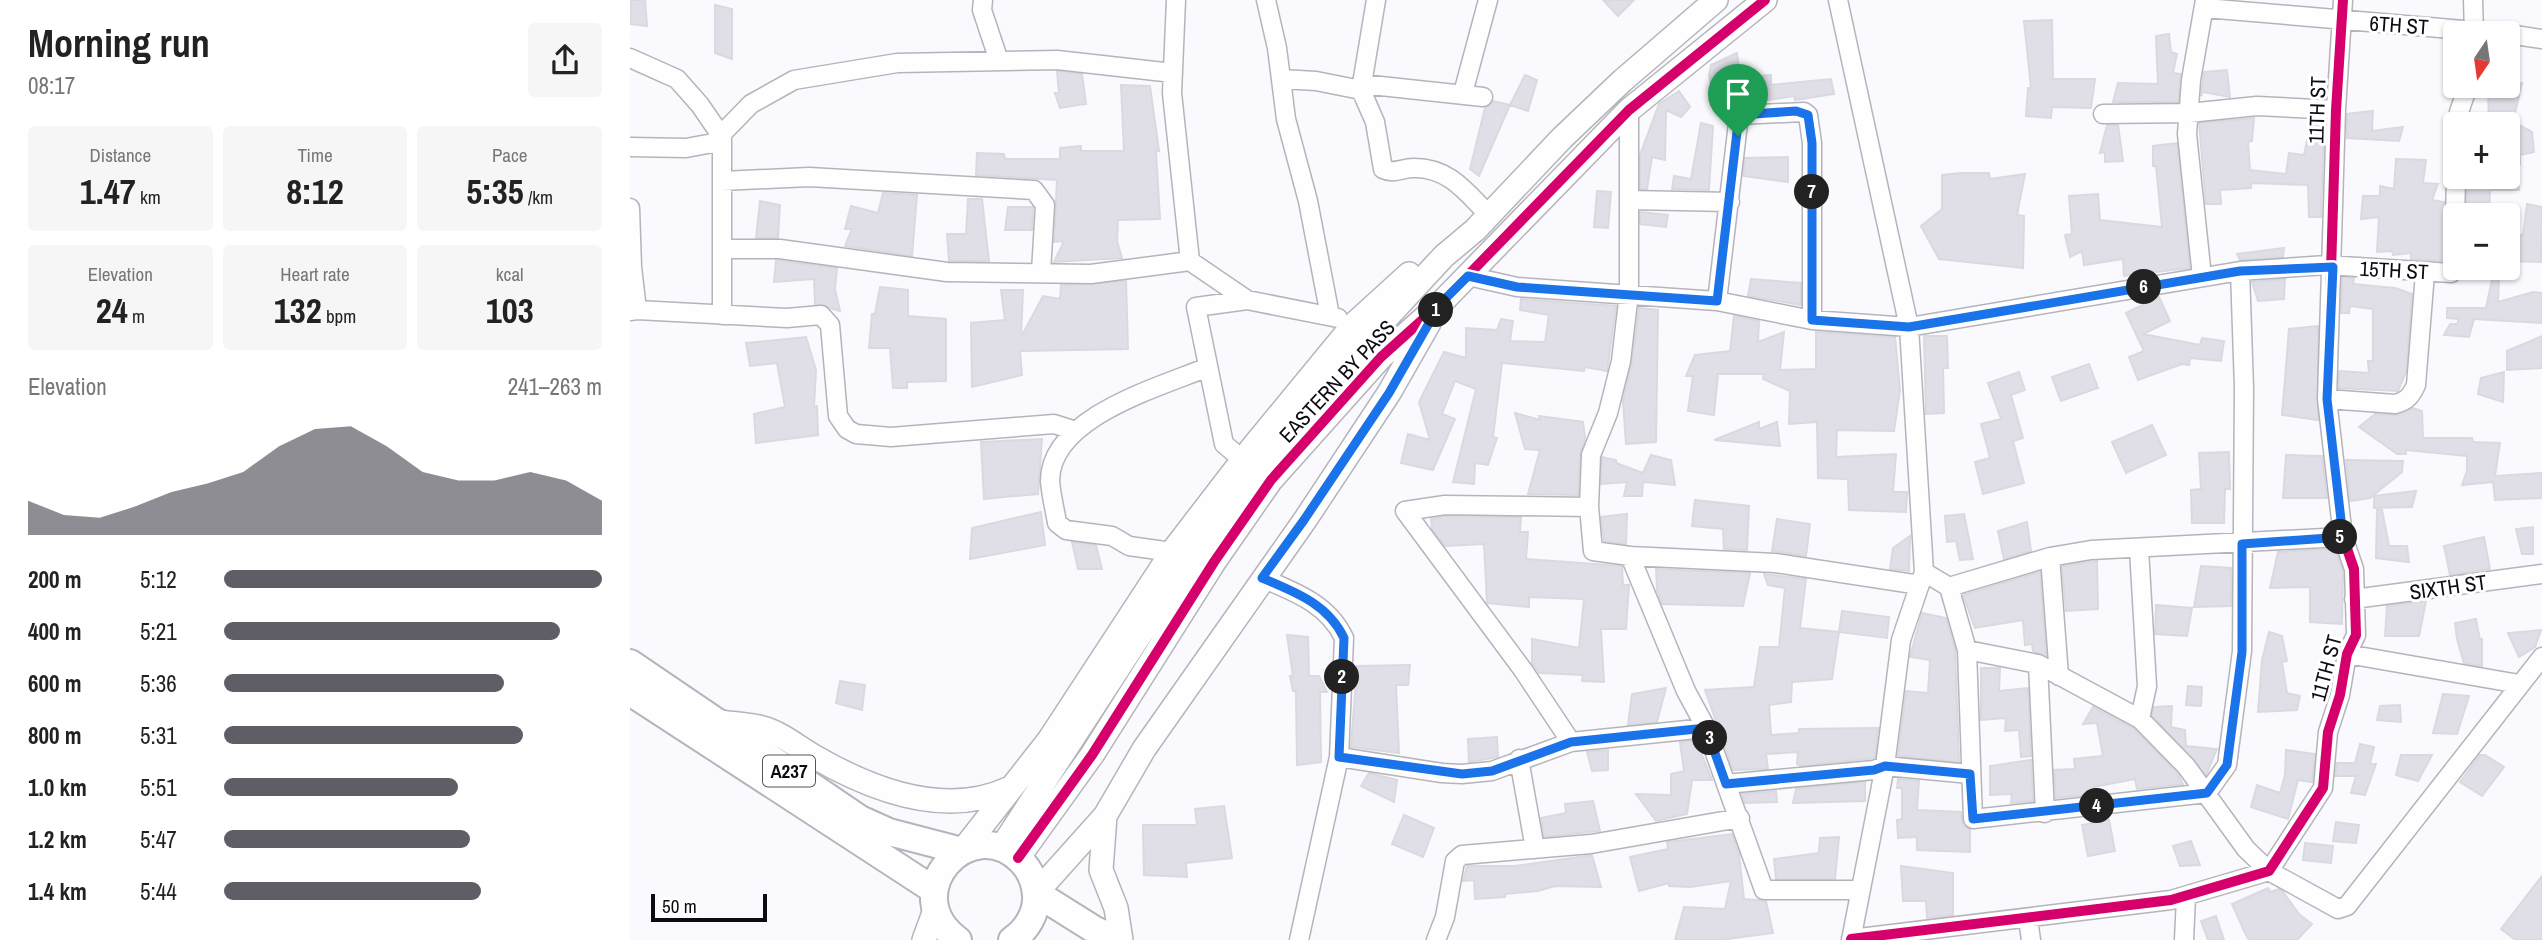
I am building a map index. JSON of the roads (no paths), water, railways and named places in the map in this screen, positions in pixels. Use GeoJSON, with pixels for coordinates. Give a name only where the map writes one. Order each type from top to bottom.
{"type":"FeatureCollection","features":[{"type":"Feature","properties":{"kind":"highway","name":"A237"},"geometry":{"type":"LineString","coordinates":[[630,663],[860,819],[890,832],[962,851],[981,846],[1010,853]]}},
{"type":"Feature","properties":{"kind":"highway","name":"A237"},"geometry":{"type":"LineString","coordinates":[[630,692],[935,900],[944,928],[958,940]]}},
{"type":"Feature","properties":{"kind":"highway"},"geometry":{"type":"LineString","coordinates":[[935,900],[940,871],[962,851]]}},
{"type":"Feature","properties":{"kind":"highway"},"geometry":{"type":"LineString","coordinates":[[1010,853],[1031,874],[1036,893],[1034,913],[1018,939]]}},
{"type":"Feature","properties":{"kind":"highway"},"geometry":{"type":"LineString","coordinates":[[1036,893],[1095,930],[1120,940]]}},
{"type":"Feature","properties":{"kind":"main road","name":"EASTERN BY PASS"},"geometry":{"type":"LineString","coordinates":[[1010,853],[1092,755],[1214,562],[1271,480],[1381,357],[1440,304],[1629,110],[1765,0]]}},
{"type":"Feature","properties":{"kind":"main road","name":"EASTERN BY PASS"},"geometry":{"type":"LineString","coordinates":[[1010,853],[1136,641],[1301,410],[1444,256],[1622,80],[1707,3]]}},
{"type":"Feature","properties":{"kind":"main road"},"geometry":{"type":"LineString","coordinates":[[962,851],[1049,740],[1172,552],[1243,460],[1354,324],[1407,275],[1444,256]]}},
{"type":"Feature","properties":{"kind":"main road"},"geometry":{"type":"LineString","coordinates":[[1036,893],[1105,816],[1144,749],[1389,393],[1440,304]]}},
{"type":"Feature","properties":{"kind":"main road"},"geometry":{"type":"LineString","coordinates":[[713,721],[765,729],[859,781],[918,798],[961,803],[986,799],[1011,788]]}},
{"type":"Feature","properties":{"kind":"main road"},"geometry":{"type":"LineString","coordinates":[[1105,816],[1101,870],[1115,908],[1120,940]]}},
{"type":"Feature","properties":{"kind":"main road"},"geometry":{"type":"LineString","coordinates":[[924,940],[935,900]]}},
{"type":"Feature","properties":{"kind":"street"},"geometry":{"type":"LineString","coordinates":[[983,0],[982,10],[999,61]]}},
{"type":"Feature","properties":{"kind":"street"},"geometry":{"type":"LineString","coordinates":[[1176,0],[1172,93],[1190,261]]}},
{"type":"Feature","properties":{"kind":"street"},"geometry":{"type":"LineString","coordinates":[[1266,0],[1286,119],[1308,201],[1330,316]]}},
{"type":"Feature","properties":{"kind":"street"},"geometry":{"type":"LineString","coordinates":[[1376,0],[1362,87],[1374,122],[1382,169],[1389,172],[1410,167],[1443,172],[1488,214]]}},
{"type":"Feature","properties":{"kind":"street"},"geometry":{"type":"LineString","coordinates":[[1464,93],[1488,0]]}},
{"type":"Feature","properties":{"kind":"street"},"geometry":{"type":"LineString","coordinates":[[1838,0],[1909,327],[1922,579],[1900,640],[1885,766],[1851,939],[2028,919],[2186,897],[2269,871]]}},
{"type":"Feature","properties":{"kind":"street","name":"11TH ST"},"geometry":{"type":"LineString","coordinates":[[2269,871],[2323,788],[2328,732],[2340,695],[2347,654],[2356,635],[2354,569],[2343,537],[2327,399],[2336,110],[2343,0]]}},
{"type":"Feature","properties":{"kind":"street"},"geometry":{"type":"LineString","coordinates":[[2473,0],[2474,21]]}},
{"type":"Feature","properties":{"kind":"street"},"geometry":{"type":"LineString","coordinates":[[2202,277],[2188,134],[2191,80],[2205,4]]}},
{"type":"Feature","properties":{"kind":"street","name":"6TH ST"},"geometry":{"type":"LineString","coordinates":[[2205,4],[2341,21],[2443,29]]}},
{"type":"Feature","properties":{"kind":"street"},"geometry":{"type":"LineString","coordinates":[[2520,35],[2542,38]]}},
{"type":"Feature","properties":{"kind":"street"},"geometry":{"type":"LineString","coordinates":[[630,58],[677,79],[700,105],[722,137],[722,315]]}},
{"type":"Feature","properties":{"kind":"street"},"geometry":{"type":"LineString","coordinates":[[630,147],[686,148],[713,143],[722,137],[751,104],[794,80],[897,63],[1057,60],[1173,73]]}},
{"type":"Feature","properties":{"kind":"street"},"geometry":{"type":"LineString","coordinates":[[1281,79],[1464,93],[1483,97]]}},
{"type":"Feature","properties":{"kind":"street"},"geometry":{"type":"LineString","coordinates":[[2103,114],[2189,113],[2258,106],[2336,110]]}},
{"type":"Feature","properties":{"kind":"street"},"geometry":{"type":"LineString","coordinates":[[1629,110],[1629,293],[1621,361],[1608,413],[1591,455],[1589,508],[1593,551],[1630,556],[1775,564],[1922,579],[1949,587],[2050,557],[2091,550],[2343,537]]}},
{"type":"Feature","properties":{"kind":"street"},"geometry":{"type":"LineString","coordinates":[[1717,301],[1739,115],[1796,111],[1808,115],[1812,143],[1812,320]]}},
{"type":"Feature","properties":{"kind":"street"},"geometry":{"type":"LineString","coordinates":[[722,181],[809,177],[1034,190],[1045,205],[1041,272]]}},
{"type":"Feature","properties":{"kind":"street","name":"15TH ST"},"geometry":{"type":"LineString","coordinates":[[1468,276],[1517,287],[1717,301],[1812,320],[1909,327],[2240,271],[2333,267],[2451,273],[2454,266],[2456,189]]}},
{"type":"Feature","properties":{"kind":"street"},"geometry":{"type":"LineString","coordinates":[[1629,200],[1730,202]]}},
{"type":"Feature","properties":{"kind":"street"},"geometry":{"type":"LineString","coordinates":[[630,208],[634,310],[787,318],[821,315],[830,325],[838,416],[847,429],[856,434],[891,437],[1054,424],[1076,431]]}},
{"type":"Feature","properties":{"kind":"street"},"geometry":{"type":"LineString","coordinates":[[722,249],[780,249],[947,272],[1091,274],[1190,261],[1247,300]]}},
{"type":"Feature","properties":{"kind":"street"},"geometry":{"type":"LineString","coordinates":[[1949,587],[1967,650],[1973,819],[2207,793],[2227,765],[2242,652],[2244,388],[2240,271]]}},
{"type":"Feature","properties":{"kind":"street"},"geometry":{"type":"LineString","coordinates":[[2327,399],[2395,404],[2405,402],[2412,395],[2416,385],[2425,273]]}},
{"type":"Feature","properties":{"kind":"street"},"geometry":{"type":"LineString","coordinates":[[1243,460],[1224,444],[1196,307],[1247,300],[1330,316],[1354,324]]}},
{"type":"Feature","properties":{"kind":"street"},"geometry":{"type":"LineString","coordinates":[[1172,552],[1129,546],[1112,536],[1066,530],[1057,523],[1050,480],[1056,457],[1068,437],[1101,412],[1208,367]]}},
{"type":"Feature","properties":{"kind":"street"},"geometry":{"type":"LineString","coordinates":[[1571,742],[1516,659],[1405,511],[1445,505],[1589,508]]}},
{"type":"Feature","properties":{"kind":"street"},"geometry":{"type":"LineString","coordinates":[[2139,549],[2147,676],[2140,719]]}},
{"type":"Feature","properties":{"kind":"street"},"geometry":{"type":"LineString","coordinates":[[1630,556],[1686,691],[1706,728],[1764,890],[1861,890]]}},
{"type":"Feature","properties":{"kind":"street"},"geometry":{"type":"LineString","coordinates":[[2050,557],[2059,676]]}},
{"type":"Feature","properties":{"kind":"street","name":"SIXTH ST"},"geometry":{"type":"LineString","coordinates":[[2354,599],[2542,574]]}},
{"type":"Feature","properties":{"kind":"street"},"geometry":{"type":"LineString","coordinates":[[1262,578],[1313,602],[1338,626],[1344,638],[1339,757],[1299,940]]}},
{"type":"Feature","properties":{"kind":"street"},"geometry":{"type":"LineString","coordinates":[[1967,650],[2038,664],[2140,719],[2186,765],[2246,849],[2269,871],[2332,908],[2347,906],[2542,657]]}},
{"type":"Feature","properties":{"kind":"street"},"geometry":{"type":"LineString","coordinates":[[2347,654],[2519,684]]}},
{"type":"Feature","properties":{"kind":"street"},"geometry":{"type":"LineString","coordinates":[[2038,664],[2045,813]]}},
{"type":"Feature","properties":{"kind":"street"},"geometry":{"type":"LineString","coordinates":[[1339,757],[1462,774],[1492,771],[1571,742],[1706,728]]}},
{"type":"Feature","properties":{"kind":"street"},"geometry":{"type":"LineString","coordinates":[[1519,759],[1535,849]]}},
{"type":"Feature","properties":{"kind":"street"},"geometry":{"type":"LineString","coordinates":[[1726,784],[1874,770],[1885,766],[1970,774]]}},
{"type":"Feature","properties":{"kind":"street"},"geometry":{"type":"LineString","coordinates":[[1436,940],[1445,917],[1455,861],[1472,851],[1591,844],[1740,818]]}},
{"type":"Feature","properties":{"kind":"street"},"geometry":{"type":"LineString","coordinates":[[2184,940],[2186,897]]}},
{"type":"Feature","properties":{"kind":"street"},"geometry":{"type":"LineString","coordinates":[[2028,919],[2031,940]]}}]}
